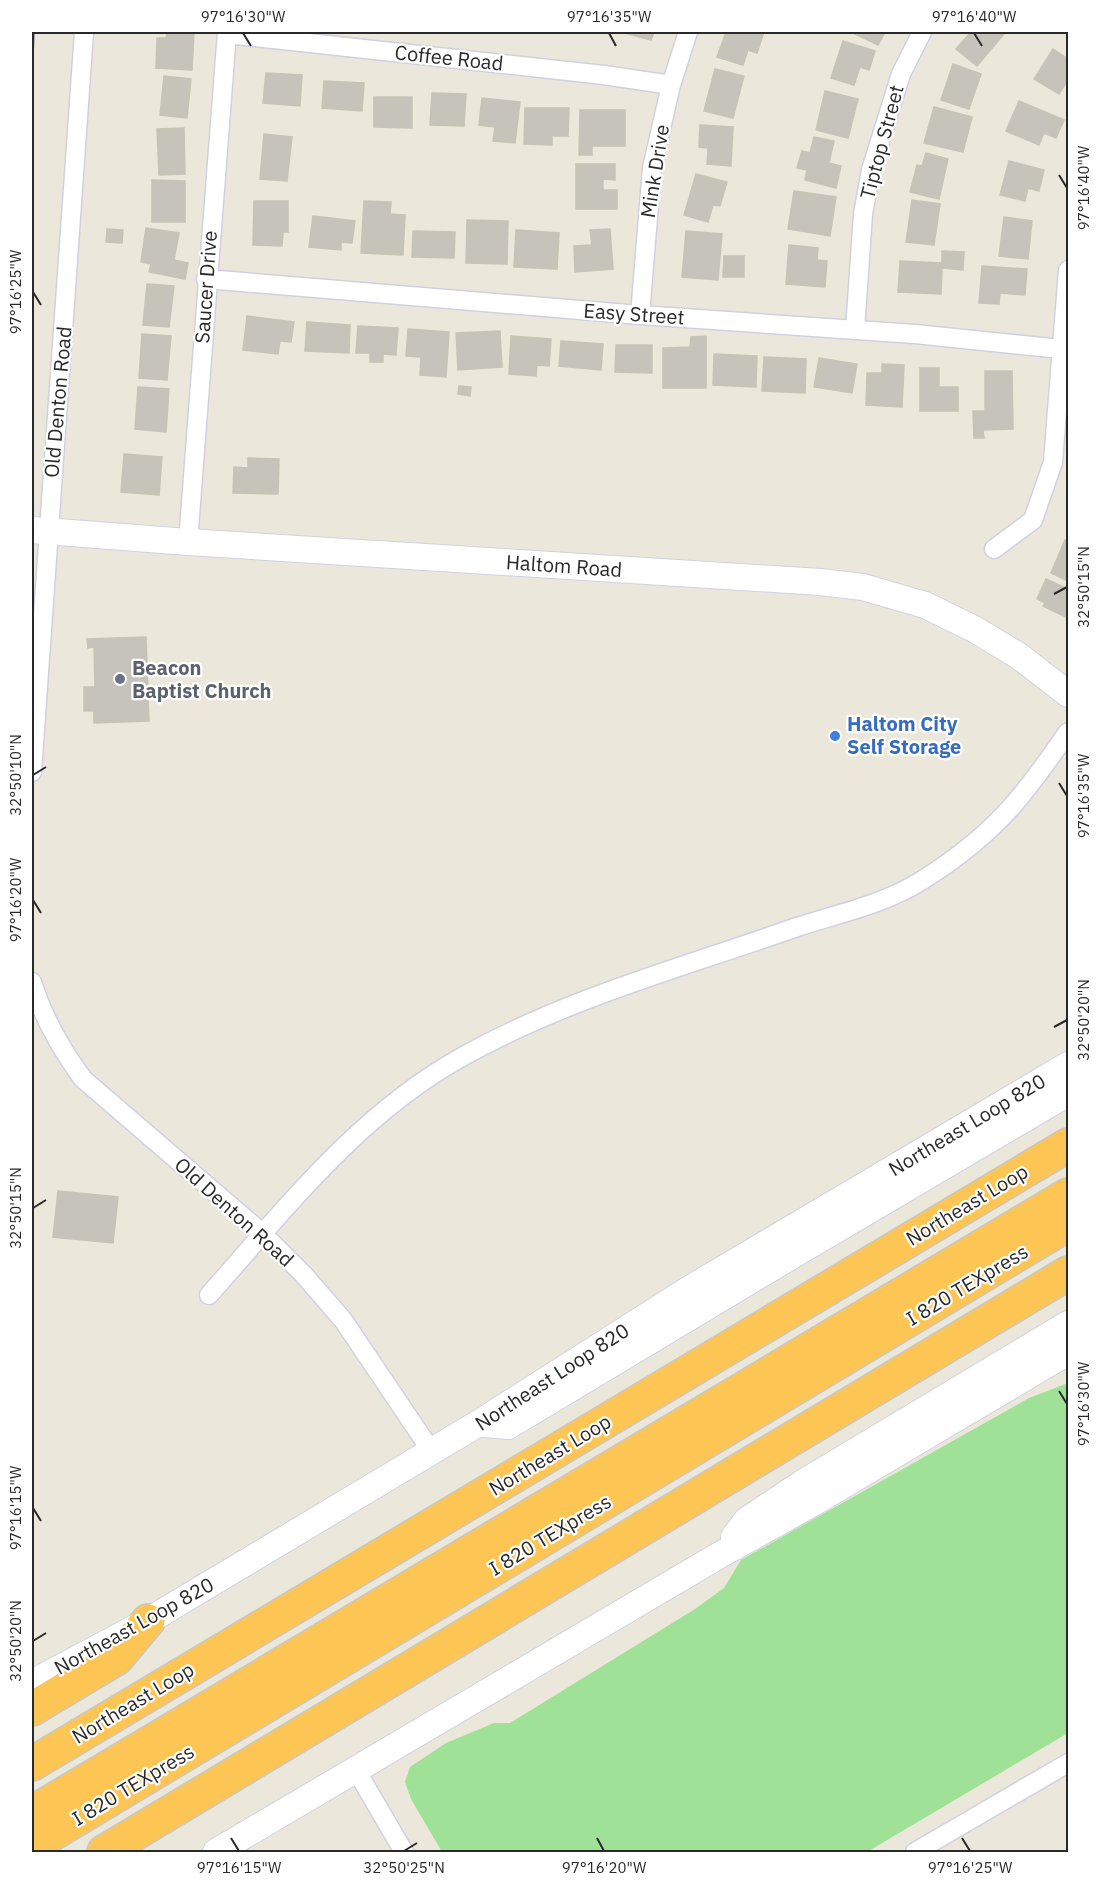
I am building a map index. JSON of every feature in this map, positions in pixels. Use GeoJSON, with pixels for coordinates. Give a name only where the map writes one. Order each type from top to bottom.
{"type":"FeatureCollection","features":[{"type":"Feature","properties":{"kind":"highway","name":"Northeast Loop"},"geometry":{"type":"LineString","coordinates":[[32,1764],[1068,1145]]}},
{"type":"Feature","properties":{"kind":"highway","name":"I 820 TEXpress"},"geometry":{"type":"LineString","coordinates":[[32,1813],[1068,1195]]}},
{"type":"Feature","properties":{"kind":"highway","name":"I 820 TEXpress"},"geometry":{"type":"LineString","coordinates":[[32,1846],[1068,1224]]}},
{"type":"Feature","properties":{"kind":"highway"},"geometry":{"type":"LineString","coordinates":[[104,1852],[1068,1273]]}},
{"type":"Feature","properties":{"kind":"highway"},"geometry":{"type":"LineString","coordinates":[[32,1709],[117,1658],[148,1621]]}},
{"type":"Feature","properties":{"kind":"main road","name":"Haltom Road"},"geometry":{"type":"LineString","coordinates":[[39,531],[809,581],[863,587],[924,605],[974,629],[1018,656],[1068,694]]}},
{"type":"Feature","properties":{"kind":"main road","name":"Northeast Loop 820"},"geometry":{"type":"LineString","coordinates":[[32,1683],[148,1621],[479,1424],[691,1288],[1068,1065]]}},
{"type":"Feature","properties":{"kind":"main road"},"geometry":{"type":"LineString","coordinates":[[479,1424],[508,1426],[1068,1093]]}},
{"type":"Feature","properties":{"kind":"main road"},"geometry":{"type":"LineString","coordinates":[[718,1556],[747,1520],[801,1484],[1068,1324]]}},
{"type":"Feature","properties":{"kind":"main road"},"geometry":{"type":"LineString","coordinates":[[216,1852],[1068,1352]]}},
{"type":"Feature","properties":{"kind":"street","name":"Old Denton Road"},"geometry":{"type":"LineString","coordinates":[[32,772],[39,531],[67,285],[84,32]]}},
{"type":"Feature","properties":{"kind":"street","name":"Mink Drive"},"geometry":{"type":"LineString","coordinates":[[640,315],[652,168],[671,85],[688,32]]}},
{"type":"Feature","properties":{"kind":"street","name":"Tiptop Street"},"geometry":{"type":"LineString","coordinates":[[855,330],[863,214],[872,170],[901,74],[922,32]]}},
{"type":"Feature","properties":{"kind":"street","name":"Coffee Road"},"geometry":{"type":"LineString","coordinates":[[227,33],[604,75],[671,85]]}},
{"type":"Feature","properties":{"kind":"street","name":"Saucer Drive"},"geometry":{"type":"LineString","coordinates":[[188,542],[206,279],[227,33]]}},
{"type":"Feature","properties":{"kind":"street"},"geometry":{"type":"LineString","coordinates":[[994,549],[1033,520],[1053,462],[1068,270]]}},
{"type":"Feature","properties":{"kind":"street","name":"Easy Street"},"geometry":{"type":"LineString","coordinates":[[206,279],[640,315],[915,334],[1061,349]]}},
{"type":"Feature","properties":{"kind":"street"},"geometry":{"type":"LineString","coordinates":[[209,1295],[302,1189],[352,1137],[401,1096],[462,1056],[539,1018],[626,984],[876,902],[918,883],[956,857],[1014,805],[1068,732]]}},
{"type":"Feature","properties":{"kind":"street","name":"Old Denton Road"},"geometry":{"type":"LineString","coordinates":[[32,982],[39,1005],[61,1049],[83,1079],[262,1234],[304,1275],[342,1320],[432,1452]]}},
{"type":"Feature","properties":{"kind":"street"},"geometry":{"type":"LineString","coordinates":[[915,1852],[1068,1763]]}},
{"type":"Feature","properties":{"kind":"street"},"geometry":{"type":"LineString","coordinates":[[356,1770],[404,1852]]}},
{"type":"Feature","properties":{"kind":"green space"},"geometry":{"type":"Polygon","coordinates":[[[1068,1383],[1068,1733],[867,1852],[442,1852],[411,1799],[405,1782],[410,1767],[446,1743],[494,1723],[510,1723],[695,1609],[724,1588],[741,1560],[1029,1398],[1068,1383]]]}},
{"type":"Feature","properties":{"kind":"building"},"geometry":{"type":"Polygon","coordinates":[[[167,32],[194,32],[192,70],[156,68],[157,38],[166,38],[167,32]]]}},
{"type":"Feature","properties":{"kind":"building"},"geometry":{"type":"Polygon","coordinates":[[[624,32],[654,32],[651,40],[624,32]]]}},
{"type":"Feature","properties":{"kind":"building"},"geometry":{"type":"Polygon","coordinates":[[[726,32],[764,32],[757,53],[748,50],[743,65],[717,57],[726,32]]]}},
{"type":"Feature","properties":{"kind":"building"},"geometry":{"type":"Polygon","coordinates":[[[851,32],[885,32],[878,45],[851,32]]]}},
{"type":"Feature","properties":{"kind":"building"},"geometry":{"type":"Polygon","coordinates":[[[971,32],[1001,32],[1004,34],[977,66],[956,49],[971,32]]]}},
{"type":"Feature","properties":{"kind":"building"},"geometry":{"type":"Polygon","coordinates":[[[843,41],[875,51],[869,70],[860,67],[854,85],[831,78],[843,41]]]}},
{"type":"Feature","properties":{"kind":"building"},"geometry":{"type":"Polygon","coordinates":[[[1053,49],[1068,59],[1068,84],[1066,83],[1059,94],[1034,79],[1053,49]]]}},
{"type":"Feature","properties":{"kind":"building"},"geometry":{"type":"Polygon","coordinates":[[[953,64],[981,74],[969,109],[941,100],[953,64]]]}},
{"type":"Feature","properties":{"kind":"building"},"geometry":{"type":"Polygon","coordinates":[[[715,69],[744,76],[733,118],[704,111],[715,69]]]}},
{"type":"Feature","properties":{"kind":"building"},"geometry":{"type":"Polygon","coordinates":[[[266,73],[302,75],[300,106],[263,103],[266,73]]]}},
{"type":"Feature","properties":{"kind":"building"},"geometry":{"type":"Polygon","coordinates":[[[164,76],[191,79],[187,118],[160,115],[164,76]]]}},
{"type":"Feature","properties":{"kind":"building"},"geometry":{"type":"Polygon","coordinates":[[[324,81],[364,83],[362,111],[322,108],[324,81]]]}},
{"type":"Feature","properties":{"kind":"building"},"geometry":{"type":"Polygon","coordinates":[[[825,91],[858,99],[848,138],[816,130],[825,91]]]}},
{"type":"Feature","properties":{"kind":"building"},"geometry":{"type":"Polygon","coordinates":[[[432,93],[466,94],[464,126],[430,125],[432,93]]]}},
{"type":"Feature","properties":{"kind":"building"},"geometry":{"type":"Polygon","coordinates":[[[374,97],[412,97],[412,128],[374,127],[374,97]]]}},
{"type":"Feature","properties":{"kind":"building"},"geometry":{"type":"Polygon","coordinates":[[[482,98],[520,102],[515,143],[493,141],[495,127],[479,125],[482,98]]]}},
{"type":"Feature","properties":{"kind":"building"},"geometry":{"type":"Polygon","coordinates":[[[1019,101],[1064,120],[1056,138],[1044,133],[1039,145],[1006,131],[1019,101]]]}},
{"type":"Feature","properties":{"kind":"building"},"geometry":{"type":"Polygon","coordinates":[[[934,107],[972,117],[963,152],[924,143],[934,107]]]}},
{"type":"Feature","properties":{"kind":"building"},"geometry":{"type":"Polygon","coordinates":[[[525,108],[569,108],[568,136],[552,136],[552,145],[524,144],[525,108]]]}},
{"type":"Feature","properties":{"kind":"building"},"geometry":{"type":"Polygon","coordinates":[[[580,110],[625,110],[625,146],[592,146],[592,155],[579,155],[580,110]]]}},
{"type":"Feature","properties":{"kind":"building"},"geometry":{"type":"Polygon","coordinates":[[[700,125],[733,127],[731,166],[707,164],[708,148],[699,147],[700,125]]]}},
{"type":"Feature","properties":{"kind":"building"},"geometry":{"type":"Polygon","coordinates":[[[184,128],[185,174],[159,175],[157,129],[184,128]]]}},
{"type":"Feature","properties":{"kind":"building"},"geometry":{"type":"Polygon","coordinates":[[[264,134],[292,137],[287,181],[260,179],[264,134]]]}},
{"type":"Feature","properties":{"kind":"building"},"geometry":{"type":"Polygon","coordinates":[[[814,137],[834,141],[829,163],[841,166],[836,188],[805,180],[807,170],[797,168],[802,151],[810,153],[814,137]]]}},
{"type":"Feature","properties":{"kind":"building"},"geometry":{"type":"Polygon","coordinates":[[[926,153],[948,159],[939,199],[910,192],[917,165],[922,166],[926,153]]]}},
{"type":"Feature","properties":{"kind":"building"},"geometry":{"type":"Polygon","coordinates":[[[1009,161],[1044,170],[1039,191],[1028,188],[1025,201],[1000,195],[1009,161]]]}},
{"type":"Feature","properties":{"kind":"building"},"geometry":{"type":"Polygon","coordinates":[[[576,164],[615,164],[615,180],[603,179],[603,190],[617,190],[617,209],[576,209],[576,164]]]}},
{"type":"Feature","properties":{"kind":"building"},"geometry":{"type":"Polygon","coordinates":[[[696,174],[727,182],[720,206],[713,205],[708,222],[684,215],[696,174]]]}},
{"type":"Feature","properties":{"kind":"building"},"geometry":{"type":"Polygon","coordinates":[[[152,180],[185,181],[185,222],[152,222],[152,180]]]}},
{"type":"Feature","properties":{"kind":"building"},"geometry":{"type":"Polygon","coordinates":[[[794,191],[836,197],[830,236],[788,229],[794,191]]]}},
{"type":"Feature","properties":{"kind":"building"},"geometry":{"type":"Polygon","coordinates":[[[912,200],[940,204],[934,245],[906,242],[912,200]]]}},
{"type":"Feature","properties":{"kind":"building"},"geometry":{"type":"Polygon","coordinates":[[[254,201],[288,201],[288,232],[283,232],[282,246],[253,245],[254,201]]]}},
{"type":"Feature","properties":{"kind":"building"},"geometry":{"type":"Polygon","coordinates":[[[364,201],[391,202],[390,214],[405,215],[403,255],[361,253],[364,201]]]}},
{"type":"Feature","properties":{"kind":"building"},"geometry":{"type":"Polygon","coordinates":[[[313,216],[355,221],[352,243],[341,242],[341,250],[309,247],[313,216]]]}},
{"type":"Feature","properties":{"kind":"building"},"geometry":{"type":"Polygon","coordinates":[[[1004,217],[1032,221],[1028,259],[999,256],[1004,217]]]}},
{"type":"Feature","properties":{"kind":"building"},"geometry":{"type":"Polygon","coordinates":[[[467,220],[508,221],[507,264],[466,263],[467,220]]]}},
{"type":"Feature","properties":{"kind":"building"},"geometry":{"type":"Polygon","coordinates":[[[146,228],[179,233],[174,260],[188,263],[185,279],[149,272],[151,264],[141,262],[146,228]]]}},
{"type":"Feature","properties":{"kind":"building"},"geometry":{"type":"Polygon","coordinates":[[[107,229],[123,230],[122,243],[106,242],[107,229]]]}},
{"type":"Feature","properties":{"kind":"building"},"geometry":{"type":"Polygon","coordinates":[[[610,229],[613,269],[575,272],[574,246],[592,245],[590,230],[610,229]]]}},
{"type":"Feature","properties":{"kind":"building"},"geometry":{"type":"Polygon","coordinates":[[[516,230],[559,233],[557,269],[514,267],[516,230]]]}},
{"type":"Feature","properties":{"kind":"building"},"geometry":{"type":"Polygon","coordinates":[[[413,231],[455,232],[454,258],[412,257],[413,231]]]}},
{"type":"Feature","properties":{"kind":"building"},"geometry":{"type":"Polygon","coordinates":[[[686,231],[722,234],[718,280],[682,277],[686,231]]]}},
{"type":"Feature","properties":{"kind":"building"},"geometry":{"type":"Polygon","coordinates":[[[789,245],[818,248],[817,260],[827,261],[825,287],[786,284],[789,245]]]}},
{"type":"Feature","properties":{"kind":"building"},"geometry":{"type":"Polygon","coordinates":[[[942,251],[964,252],[963,270],[942,268],[941,294],[898,292],[900,261],[942,263],[942,251]]]}},
{"type":"Feature","properties":{"kind":"building"},"geometry":{"type":"Polygon","coordinates":[[[724,256],[744,256],[744,277],[723,277],[724,256]]]}},
{"type":"Feature","properties":{"kind":"building"},"geometry":{"type":"Polygon","coordinates":[[[982,266],[1027,269],[1025,295],[1000,293],[999,304],[979,303],[982,266]]]}},
{"type":"Feature","properties":{"kind":"building"},"geometry":{"type":"Polygon","coordinates":[[[147,284],[174,286],[169,327],[143,325],[147,284]]]}},
{"type":"Feature","properties":{"kind":"building"},"geometry":{"type":"Polygon","coordinates":[[[247,316],[294,322],[291,342],[280,341],[278,354],[243,350],[247,316]]]}},
{"type":"Feature","properties":{"kind":"building"},"geometry":{"type":"Polygon","coordinates":[[[307,322],[350,325],[349,353],[305,351],[307,322]]]}},
{"type":"Feature","properties":{"kind":"building"},"geometry":{"type":"Polygon","coordinates":[[[358,326],[398,328],[396,355],[383,354],[383,362],[370,362],[370,353],[356,353],[358,326]]]}},
{"type":"Feature","properties":{"kind":"building"},"geometry":{"type":"Polygon","coordinates":[[[408,329],[449,332],[446,377],[420,375],[421,357],[406,356],[408,329]]]}},
{"type":"Feature","properties":{"kind":"building"},"geometry":{"type":"Polygon","coordinates":[[[500,331],[502,367],[458,370],[456,333],[500,331]]]}},
{"type":"Feature","properties":{"kind":"building"},"geometry":{"type":"Polygon","coordinates":[[[142,334],[171,336],[167,380],[139,378],[142,334]]]}},
{"type":"Feature","properties":{"kind":"building"},"geometry":{"type":"Polygon","coordinates":[[[511,336],[551,339],[549,366],[537,365],[536,376],[509,374],[511,336]]]}},
{"type":"Feature","properties":{"kind":"building"},"geometry":{"type":"Polygon","coordinates":[[[706,336],[706,388],[663,388],[663,348],[690,347],[691,337],[706,336]]]}},
{"type":"Feature","properties":{"kind":"building"},"geometry":{"type":"Polygon","coordinates":[[[561,341],[603,344],[601,370],[559,366],[561,341]]]}},
{"type":"Feature","properties":{"kind":"building"},"geometry":{"type":"Polygon","coordinates":[[[616,345],[652,345],[652,373],[615,372],[616,345]]]}},
{"type":"Feature","properties":{"kind":"building"},"geometry":{"type":"Polygon","coordinates":[[[714,354],[757,356],[756,387],[713,385],[714,354]]]}},
{"type":"Feature","properties":{"kind":"building"},"geometry":{"type":"Polygon","coordinates":[[[764,357],[806,359],[805,393],[762,391],[764,357]]]}},
{"type":"Feature","properties":{"kind":"building"},"geometry":{"type":"Polygon","coordinates":[[[819,358],[857,364],[852,393],[814,387],[819,358]]]}},
{"type":"Feature","properties":{"kind":"building"},"geometry":{"type":"Polygon","coordinates":[[[882,364],[904,365],[902,407],[866,405],[867,373],[882,373],[882,364]]]}},
{"type":"Feature","properties":{"kind":"building"},"geometry":{"type":"Polygon","coordinates":[[[920,368],[939,368],[939,387],[958,387],[958,411],[920,411],[920,368]]]}},
{"type":"Feature","properties":{"kind":"building"},"geometry":{"type":"Polygon","coordinates":[[[985,371],[1012,371],[1013,429],[983,430],[984,438],[974,438],[973,411],[985,411],[985,371]]]}},
{"type":"Feature","properties":{"kind":"building"},"geometry":{"type":"Polygon","coordinates":[[[459,386],[471,387],[470,396],[458,394],[459,386]]]}},
{"type":"Feature","properties":{"kind":"building"},"geometry":{"type":"Polygon","coordinates":[[[138,387],[169,389],[166,432],[135,429],[138,387]]]}},
{"type":"Feature","properties":{"kind":"building"},"geometry":{"type":"Polygon","coordinates":[[[124,454],[162,457],[159,495],[121,492],[124,454]]]}},
{"type":"Feature","properties":{"kind":"building"},"geometry":{"type":"Polygon","coordinates":[[[248,458],[279,459],[278,494],[233,493],[234,467],[248,468],[248,458]]]}},
{"type":"Feature","properties":{"kind":"building"},"geometry":{"type":"Polygon","coordinates":[[[1065,540],[1068,541],[1068,581],[1051,573],[1065,540]]]}},
{"type":"Feature","properties":{"kind":"building"},"geometry":{"type":"Polygon","coordinates":[[[1046,579],[1068,589],[1068,618],[1043,606],[1045,603],[1037,599],[1046,579]]]}},
{"type":"Feature","properties":{"kind":"building"},"geometry":{"type":"Polygon","coordinates":[[[146,637],[149,721],[94,723],[94,711],[84,711],[84,687],[95,687],[94,647],[88,648],[87,639],[146,637]]]}},
{"type":"Feature","properties":{"kind":"building"},"geometry":{"type":"Polygon","coordinates":[[[58,1191],[118,1197],[113,1243],[53,1237],[58,1191]]]}},
{"type":"Feature","properties":{"kind":"railway"},"geometry":{"type":"LineString","coordinates":[[32,48],[33,32]]}},
{"type":"Feature","properties":{"kind":"place","name":"Beacon Baptist Church"},"geometry":{"type":"Point","coordinates":[120,679]}},
{"type":"Feature","properties":{"kind":"place","name":"Haltom City Self Storage"},"geometry":{"type":"Point","coordinates":[835,736]}}]}
